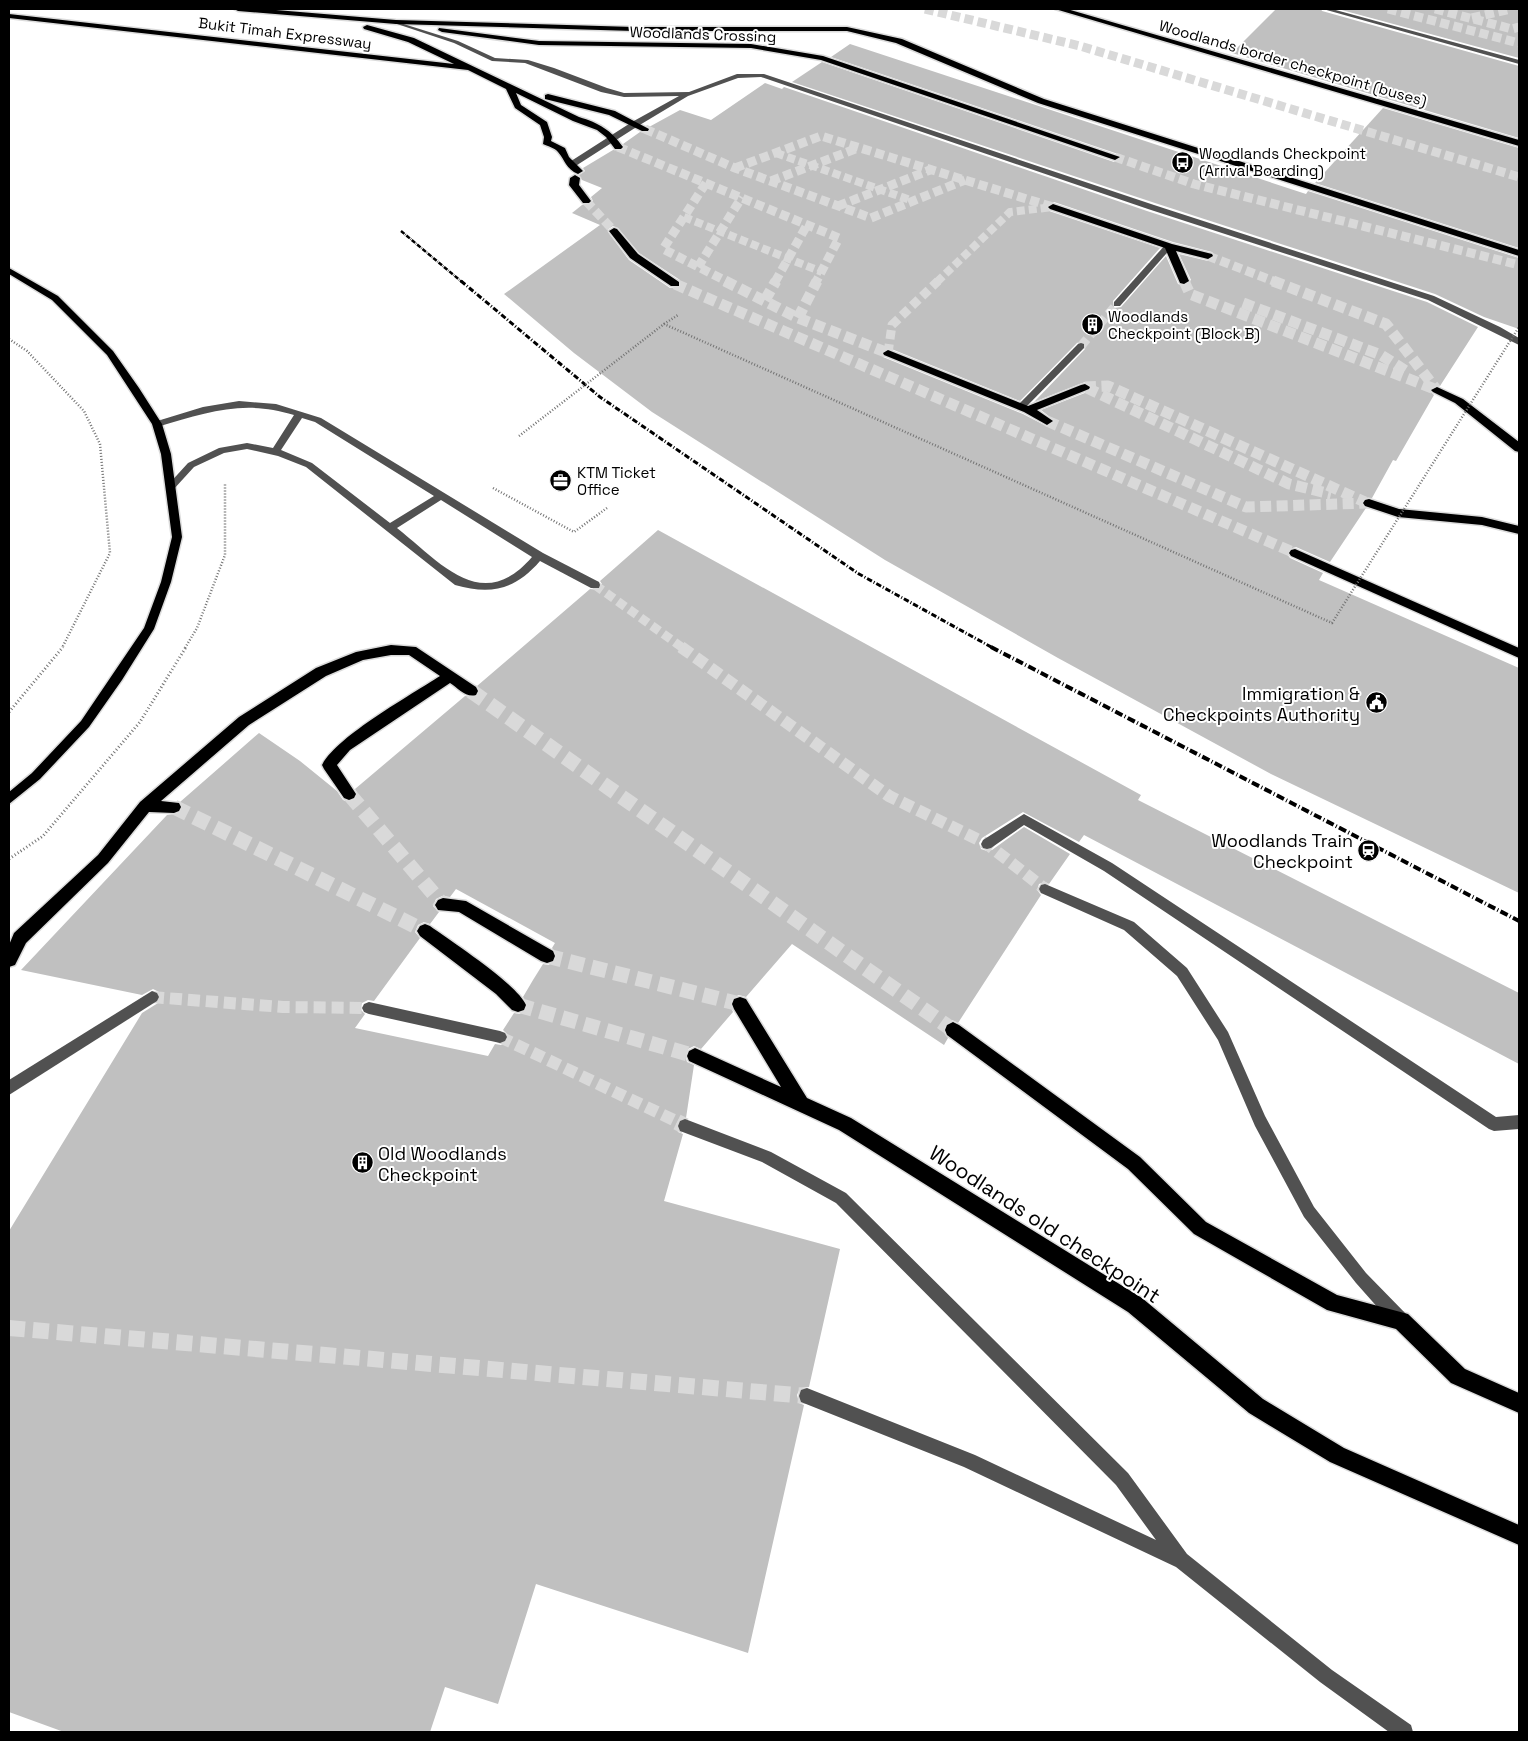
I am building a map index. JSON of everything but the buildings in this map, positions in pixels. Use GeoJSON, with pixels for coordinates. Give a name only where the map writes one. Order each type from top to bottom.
{"type":"FeatureCollection","features":[{"type":"Feature","properties":{"kind":"highway","name":"Woodlands Crossing"},"geometry":{"type":"LineString","coordinates":[[238,9],[396,22],[634,29],[847,29],[899,41],[1041,101],[1519,253]]}},
{"type":"Feature","properties":{"kind":"highway","name":"Woodlands border checkpoint (buses)"},"geometry":{"type":"LineString","coordinates":[[1059,9],[1519,144]]}},
{"type":"Feature","properties":{"kind":"highway","name":"Woodlands Crossing"},"geometry":{"type":"LineString","coordinates":[[296,15],[394,34],[576,119],[596,126],[611,135],[615,143]]}},
{"type":"Feature","properties":{"kind":"highway","name":"Bukit Timah Expressway"},"geometry":{"type":"LineString","coordinates":[[9,16],[468,68]]}},
{"type":"Feature","properties":{"kind":"highway","name":"Woodlands Crossing"},"geometry":{"type":"LineString","coordinates":[[396,22],[478,36],[539,43],[752,46],[823,58],[1114,158]]}},
{"type":"Feature","properties":{"kind":"highway","name":"Woodlands Crossing"},"geometry":{"type":"LineString","coordinates":[[510,87],[589,108],[612,112],[645,129]]}},
{"type":"Feature","properties":{"kind":"highway"},"geometry":{"type":"LineString","coordinates":[[510,87],[512,100],[518,109],[544,124],[548,137],[546,142],[562,150],[565,158],[575,171],[574,186],[586,202]]}},
{"type":"Feature","properties":{"kind":"highway"},"geometry":{"type":"LineString","coordinates":[[1053,207],[1168,246],[1208,256]]}},
{"type":"Feature","properties":{"kind":"highway"},"geometry":{"type":"LineString","coordinates":[[614,231],[634,256],[675,284]]}},
{"type":"Feature","properties":{"kind":"highway"},"geometry":{"type":"LineString","coordinates":[[1168,246],[1184,281]]}},
{"type":"Feature","properties":{"kind":"highway"},"geometry":{"type":"LineString","coordinates":[[888,353],[1024,408],[1047,421]]}},
{"type":"Feature","properties":{"kind":"highway"},"geometry":{"type":"LineString","coordinates":[[1024,408],[1085,387]]}},
{"type":"Feature","properties":{"kind":"highway"},"geometry":{"type":"LineString","coordinates":[[1437,390],[1459,401],[1519,448]]}},
{"type":"Feature","properties":{"kind":"highway"},"geometry":{"type":"LineString","coordinates":[[1369,503],[1398,513],[1482,521],[1519,530]]}},
{"type":"Feature","properties":{"kind":"highway"},"geometry":{"type":"LineString","coordinates":[[1295,553],[1519,653]]}},
{"type":"Feature","properties":{"kind":"highway"},"geometry":{"type":"LineString","coordinates":[[9,960],[20,938],[103,858],[145,806],[244,721],[321,672],[361,655],[390,650],[411,650],[471,691]]}},
{"type":"Feature","properties":{"kind":"highway"},"geometry":{"type":"LineString","coordinates":[[349,794],[329,765],[345,746],[450,676]]}},
{"type":"Feature","properties":{"kind":"highway"},"geometry":{"type":"LineString","coordinates":[[145,806],[174,808]]}},
{"type":"Feature","properties":{"kind":"highway"},"geometry":{"type":"LineString","coordinates":[[443,905],[461,906],[547,956]]}},
{"type":"Feature","properties":{"kind":"highway"},"geometry":{"type":"LineString","coordinates":[[425,931],[502,989],[518,1006]]}},
{"type":"Feature","properties":{"kind":"highway"},"geometry":{"type":"LineString","coordinates":[[740,1004],[801,1104]]}},
{"type":"Feature","properties":{"kind":"highway"},"geometry":{"type":"LineString","coordinates":[[953,1030],[1134,1162],[1200,1228],[1334,1303],[1401,1321],[1458,1376],[1519,1403]]}},
{"type":"Feature","properties":{"kind":"highway","name":"Woodlands old checkpoint"},"geometry":{"type":"LineString","coordinates":[[695,1056],[845,1124],[1135,1305],[1256,1406],[1337,1455],[1519,1534]]}},
{"type":"Feature","properties":{"kind":"main road"},"geometry":{"type":"LineString","coordinates":[[9,271],[55,298],[110,353],[157,424],[166,454],[177,537],[166,582],[149,629],[85,724],[36,776],[9,798]]}},
{"type":"Feature","properties":{"kind":"lane"},"geometry":{"type":"LineString","coordinates":[[1326,9],[1519,62]]}},
{"type":"Feature","properties":{"kind":"lane"},"geometry":{"type":"LineString","coordinates":[[396,22],[456,42],[494,60],[526,62],[617,94],[650,96],[690,94]]}},
{"type":"Feature","properties":{"kind":"lane"},"geometry":{"type":"LineString","coordinates":[[575,171],[615,143],[635,124],[690,94],[737,76],[762,75],[1151,207],[1431,298],[1497,329],[1519,342]]}},
{"type":"Feature","properties":{"kind":"lane"},"geometry":{"type":"LineString","coordinates":[[1117,304],[1168,246]]}},
{"type":"Feature","properties":{"kind":"lane"},"geometry":{"type":"LineString","coordinates":[[1024,408],[1081,346]]}},
{"type":"Feature","properties":{"kind":"lane"},"geometry":{"type":"LineString","coordinates":[[157,424],[207,408],[251,404],[300,414],[318,420],[539,556],[595,585]]}},
{"type":"Feature","properties":{"kind":"lane"},"geometry":{"type":"LineString","coordinates":[[275,452],[300,414]]}},
{"type":"Feature","properties":{"kind":"lane"},"geometry":{"type":"LineString","coordinates":[[170,488],[191,465],[222,450],[247,446],[275,452],[309,465],[459,582],[475,587],[494,588],[512,581],[527,570],[539,556]]}},
{"type":"Feature","properties":{"kind":"lane"},"geometry":{"type":"LineString","coordinates":[[390,528],[441,496]]}},
{"type":"Feature","properties":{"kind":"lane"},"geometry":{"type":"LineString","coordinates":[[987,844],[1024,819],[1108,867],[1494,1124],[1519,1122]]}},
{"type":"Feature","properties":{"kind":"lane"},"geometry":{"type":"LineString","coordinates":[[1045,889],[1129,926],[1182,972],[1224,1036],[1260,1121],[1308,1212],[1361,1278],[1401,1321]]}},
{"type":"Feature","properties":{"kind":"lane"},"geometry":{"type":"LineString","coordinates":[[9,1088],[152,997]]}},
{"type":"Feature","properties":{"kind":"lane"},"geometry":{"type":"LineString","coordinates":[[369,1008],[500,1037]]}},
{"type":"Feature","properties":{"kind":"lane"},"geometry":{"type":"LineString","coordinates":[[685,1126],[766,1156],[841,1198],[1122,1479],[1182,1561]]}},
{"type":"Feature","properties":{"kind":"lane"},"geometry":{"type":"LineString","coordinates":[[807,1396],[969,1461],[1182,1561],[1326,1676],[1404,1732]]}},
{"type":"Feature","properties":{"kind":"path"},"geometry":{"type":"LineString","coordinates":[[519,436],[664,324],[1332,623],[1519,327]]}},
{"type":"Feature","properties":{"kind":"path"},"geometry":{"type":"LineString","coordinates":[[9,339],[27,351],[84,411],[100,444],[110,553],[64,646],[9,712]]}},
{"type":"Feature","properties":{"kind":"path"},"geometry":{"type":"LineString","coordinates":[[490,486],[574,532],[607,508]]}},
{"type":"Feature","properties":{"kind":"tunnel"},"geometry":{"type":"LineString","coordinates":[[925,9],[1080,46],[1519,177]]}},
{"type":"Feature","properties":{"kind":"tunnel"},"geometry":{"type":"LineString","coordinates":[[1388,9],[1519,43]]}},
{"type":"Feature","properties":{"kind":"tunnel"},"geometry":{"type":"LineString","coordinates":[[1435,9],[1512,29],[1519,27]]}},
{"type":"Feature","properties":{"kind":"tunnel"},"geometry":{"type":"LineString","coordinates":[[1472,18],[1511,9]]}},
{"type":"Feature","properties":{"kind":"tunnel"},"geometry":{"type":"LineString","coordinates":[[645,129],[735,168]]}},
{"type":"Feature","properties":{"kind":"tunnel"},"geometry":{"type":"LineString","coordinates":[[735,168],[821,136],[965,180]]}},
{"type":"Feature","properties":{"kind":"tunnel"},"geometry":{"type":"LineString","coordinates":[[618,147],[706,183]]}},
{"type":"Feature","properties":{"kind":"tunnel"},"geometry":{"type":"LineString","coordinates":[[771,181],[858,148]]}},
{"type":"Feature","properties":{"kind":"tunnel"},"geometry":{"type":"LineString","coordinates":[[776,153],[913,201]]}},
{"type":"Feature","properties":{"kind":"tunnel"},"geometry":{"type":"LineString","coordinates":[[1115,157],[1194,184],[1519,265]]}},
{"type":"Feature","properties":{"kind":"tunnel"},"geometry":{"type":"LineString","coordinates":[[735,168],[838,206]]}},
{"type":"Feature","properties":{"kind":"tunnel"},"geometry":{"type":"LineString","coordinates":[[838,206],[930,170]]}},
{"type":"Feature","properties":{"kind":"tunnel"},"geometry":{"type":"LineString","coordinates":[[838,206],[871,218],[965,180]]}},
{"type":"Feature","properties":{"kind":"tunnel"},"geometry":{"type":"LineString","coordinates":[[965,180],[1053,207]]}},
{"type":"Feature","properties":{"kind":"tunnel"},"geometry":{"type":"LineString","coordinates":[[698,267],[663,249],[706,183]]}},
{"type":"Feature","properties":{"kind":"tunnel"},"geometry":{"type":"LineString","coordinates":[[706,183],[741,198]]}},
{"type":"Feature","properties":{"kind":"tunnel"},"geometry":{"type":"LineString","coordinates":[[698,267],[741,198]]}},
{"type":"Feature","properties":{"kind":"tunnel"},"geometry":{"type":"LineString","coordinates":[[741,198],[839,238],[816,282]]}},
{"type":"Feature","properties":{"kind":"tunnel"},"geometry":{"type":"LineString","coordinates":[[586,201],[614,231]]}},
{"type":"Feature","properties":{"kind":"tunnel"},"geometry":{"type":"LineString","coordinates":[[937,282],[1010,212],[1053,207]]}},
{"type":"Feature","properties":{"kind":"tunnel"},"geometry":{"type":"LineString","coordinates":[[684,217],[822,272]]}},
{"type":"Feature","properties":{"kind":"tunnel"},"geometry":{"type":"LineString","coordinates":[[775,282],[807,225]]}},
{"type":"Feature","properties":{"kind":"tunnel"},"geometry":{"type":"LineString","coordinates":[[1208,256],[1276,282]]}},
{"type":"Feature","properties":{"kind":"tunnel"},"geometry":{"type":"LineString","coordinates":[[698,267],[728,282]]}},
{"type":"Feature","properties":{"kind":"tunnel"},"geometry":{"type":"LineString","coordinates":[[725,281],[798,318]]}},
{"type":"Feature","properties":{"kind":"tunnel"},"geometry":{"type":"LineString","coordinates":[[765,300],[776,281]]}},
{"type":"Feature","properties":{"kind":"tunnel"},"geometry":{"type":"LineString","coordinates":[[798,318],[817,281]]}},
{"type":"Feature","properties":{"kind":"tunnel"},"geometry":{"type":"LineString","coordinates":[[888,353],[892,325],[938,281]]}},
{"type":"Feature","properties":{"kind":"tunnel"},"geometry":{"type":"LineString","coordinates":[[1184,281],[1190,294],[1437,390]]}},
{"type":"Feature","properties":{"kind":"tunnel"},"geometry":{"type":"LineString","coordinates":[[1273,281],[1386,324],[1436,389]]}},
{"type":"Feature","properties":{"kind":"tunnel"},"geometry":{"type":"LineString","coordinates":[[675,284],[1295,553]]}},
{"type":"Feature","properties":{"kind":"tunnel"},"geometry":{"type":"LineString","coordinates":[[1243,303],[1381,355],[1406,371]]}},
{"type":"Feature","properties":{"kind":"tunnel"},"geometry":{"type":"LineString","coordinates":[[1081,346],[1117,304]]}},
{"type":"Feature","properties":{"kind":"tunnel"},"geometry":{"type":"LineString","coordinates":[[798,318],[888,353]]}},
{"type":"Feature","properties":{"kind":"tunnel"},"geometry":{"type":"LineString","coordinates":[[1085,387],[1108,386],[1365,502]]}},
{"type":"Feature","properties":{"kind":"tunnel"},"geometry":{"type":"LineString","coordinates":[[1087,388],[1289,484],[1331,494]]}},
{"type":"Feature","properties":{"kind":"tunnel"},"geometry":{"type":"LineString","coordinates":[[1047,421],[1246,507],[1369,503]]}},
{"type":"Feature","properties":{"kind":"tunnel"},"geometry":{"type":"LineString","coordinates":[[595,585],[683,648]]}},
{"type":"Feature","properties":{"kind":"tunnel"},"geometry":{"type":"LineString","coordinates":[[681,647],[889,796],[987,844],[1045,889]]}},
{"type":"Feature","properties":{"kind":"tunnel"},"geometry":{"type":"LineString","coordinates":[[471,691],[953,1030]]}},
{"type":"Feature","properties":{"kind":"tunnel"},"geometry":{"type":"LineString","coordinates":[[349,794],[443,905]]}},
{"type":"Feature","properties":{"kind":"tunnel"},"geometry":{"type":"LineString","coordinates":[[174,807],[425,931]]}},
{"type":"Feature","properties":{"kind":"tunnel"},"geometry":{"type":"LineString","coordinates":[[547,956],[740,1004]]}},
{"type":"Feature","properties":{"kind":"tunnel"},"geometry":{"type":"LineString","coordinates":[[152,997],[283,1007],[369,1008]]}},
{"type":"Feature","properties":{"kind":"tunnel"},"geometry":{"type":"LineString","coordinates":[[518,1005],[695,1056]]}},
{"type":"Feature","properties":{"kind":"tunnel"},"geometry":{"type":"LineString","coordinates":[[500,1037],[680,1123]]}},
{"type":"Feature","properties":{"kind":"tunnel"},"geometry":{"type":"LineString","coordinates":[[677,1122],[685,1126]]}},
{"type":"Feature","properties":{"kind":"tunnel"},"geometry":{"type":"LineString","coordinates":[[9,1328],[807,1396]]}},
{"type":"Feature","properties":{"kind":"railway"},"geometry":{"type":"LineString","coordinates":[[401,231],[462,282]]}},
{"type":"Feature","properties":{"kind":"railway"},"geometry":{"type":"LineString","coordinates":[[461,281],[600,397],[859,574],[993,648]]}},
{"type":"Feature","properties":{"kind":"railway"},"geometry":{"type":"LineString","coordinates":[[991,647],[1519,921]]}},
{"type":"Feature","properties":{"kind":"place","name":"Woodlands Checkpoint (Arrival Boarding)"},"geometry":{"type":"Point","coordinates":[1183,162]}},
{"type":"Feature","properties":{"kind":"place","name":"Woodlands Checkpoint (Block B)"},"geometry":{"type":"Point","coordinates":[1092,325]}},
{"type":"Feature","properties":{"kind":"place","name":"KTM Ticket Office"},"geometry":{"type":"Point","coordinates":[561,481]}},
{"type":"Feature","properties":{"kind":"place","name":"Immigration & Checkpoints Authority"},"geometry":{"type":"Point","coordinates":[1376,703]}},
{"type":"Feature","properties":{"kind":"place","name":"Woodlands Train Checkpoint"},"geometry":{"type":"Point","coordinates":[1369,850]}},
{"type":"Feature","properties":{"kind":"place","name":"Old Woodlands Checkpoint"},"geometry":{"type":"Point","coordinates":[362,1163]}}]}
